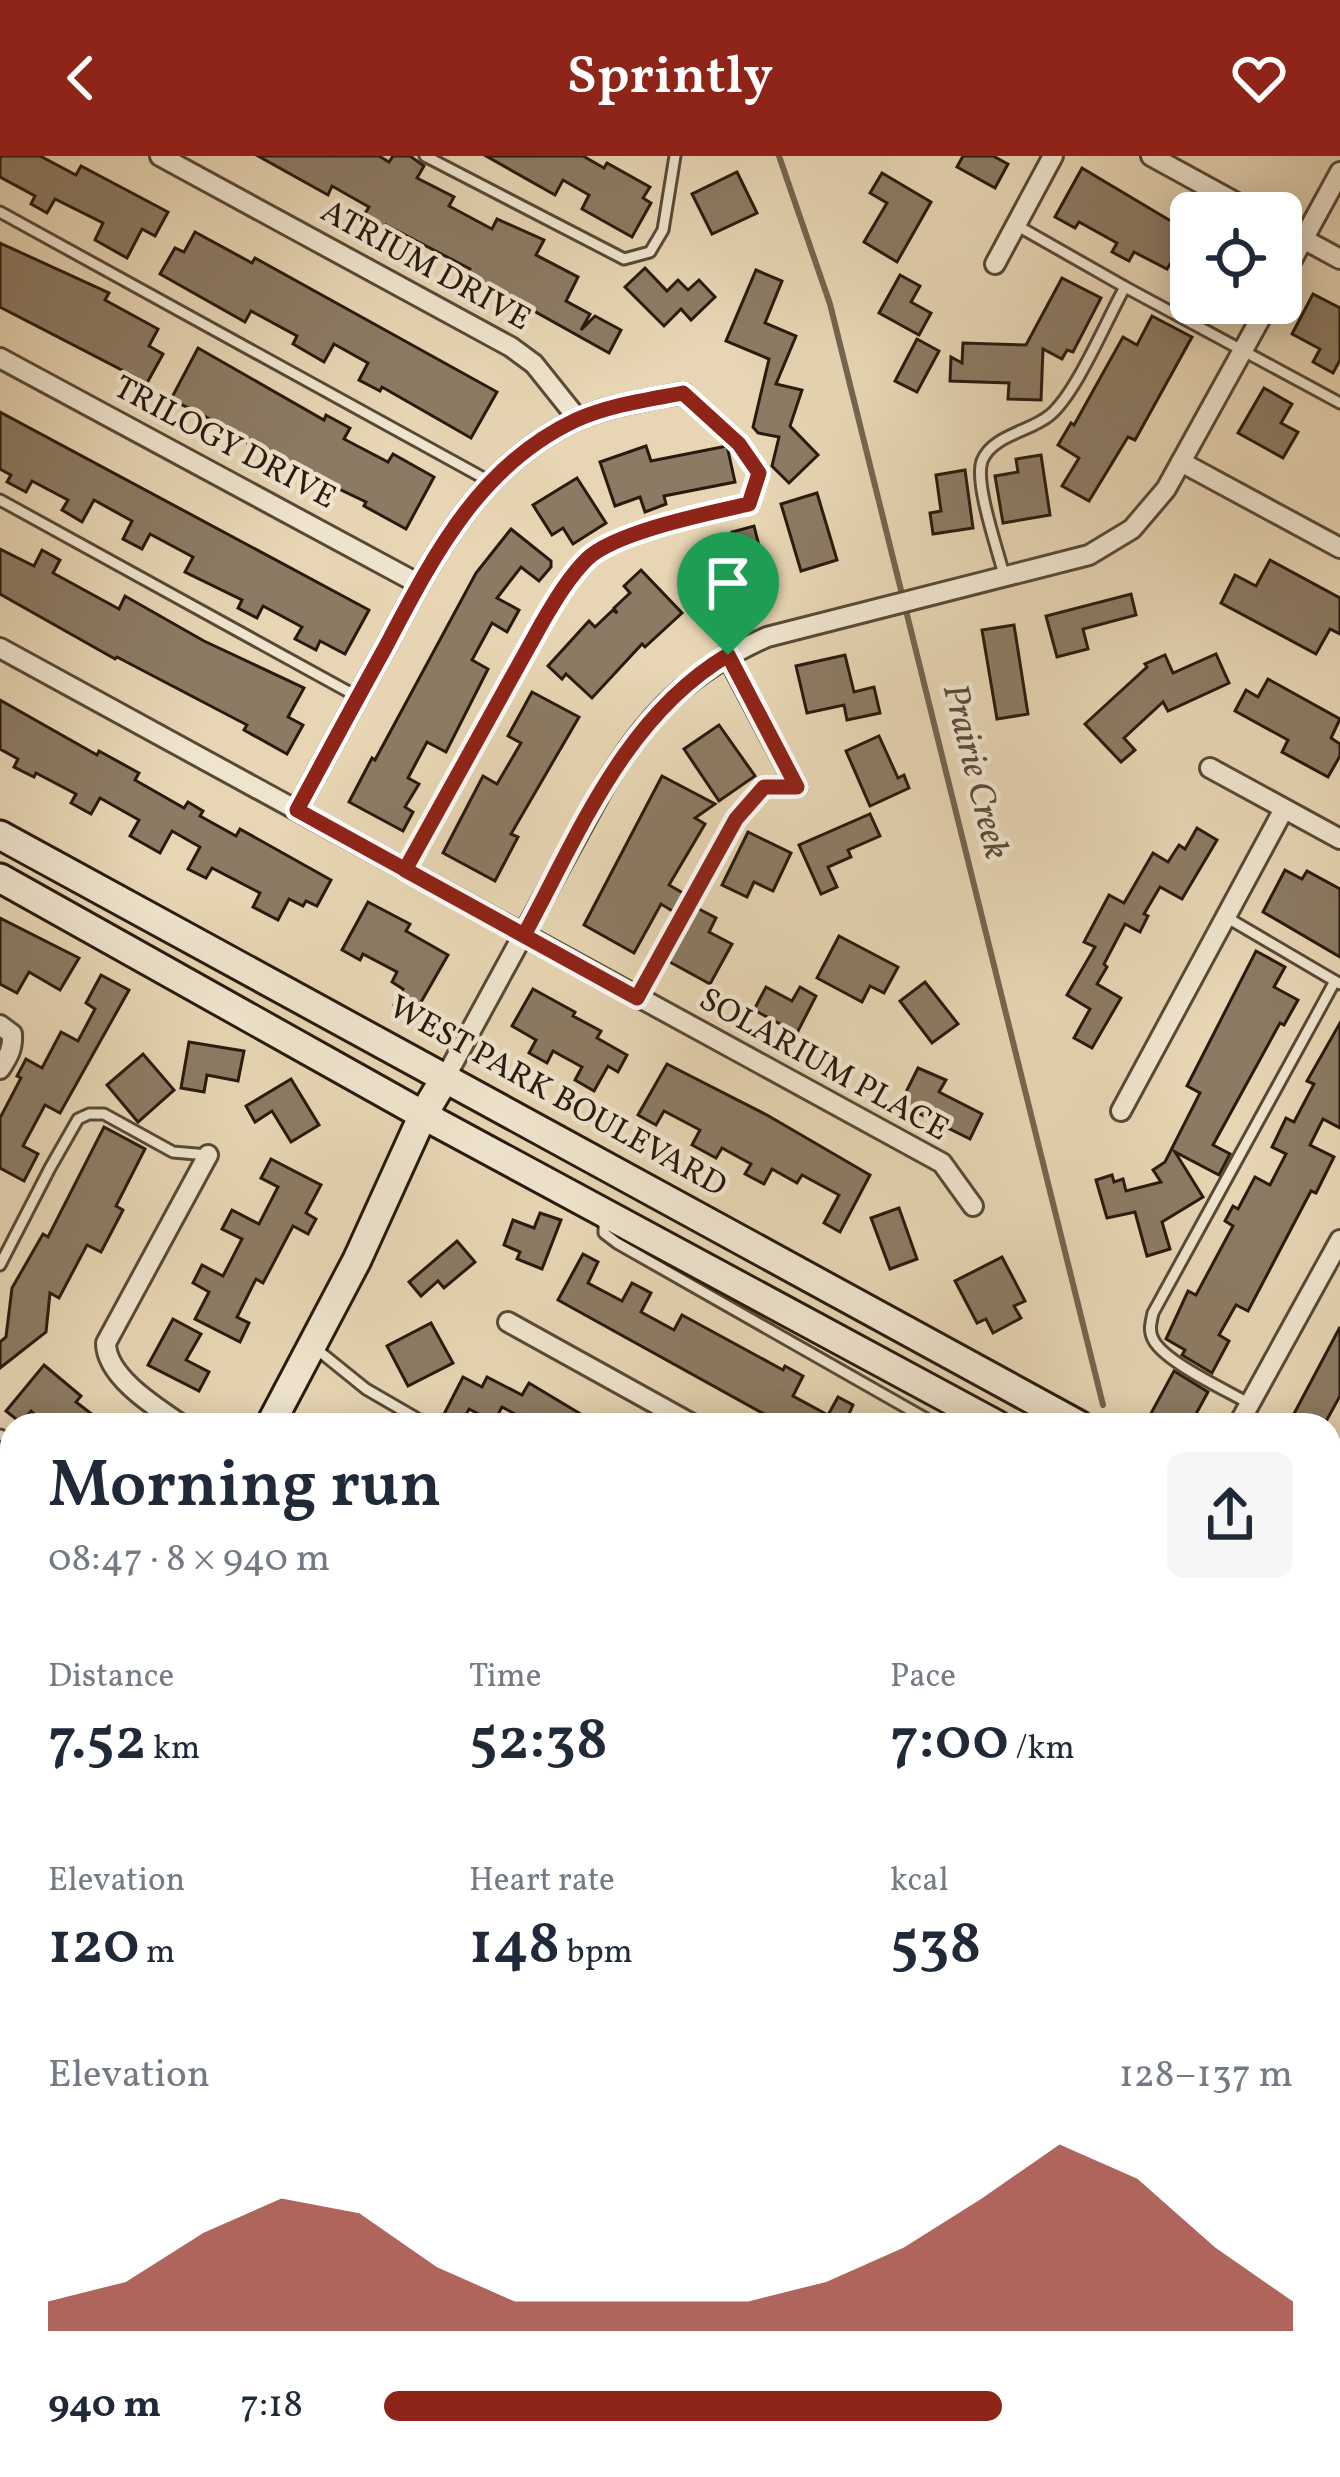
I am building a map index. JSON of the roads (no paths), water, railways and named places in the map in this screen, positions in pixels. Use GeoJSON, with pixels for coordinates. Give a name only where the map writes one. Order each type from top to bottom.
{"type":"FeatureCollection","features":[{"type":"Feature","properties":{"kind":"main road","name":"WEST PARK BOULEVARD"},"geometry":{"type":"LineString","coordinates":[[0,835],[1058,1413]]}},
{"type":"Feature","properties":{"kind":"main road"},"geometry":{"type":"LineString","coordinates":[[0,878],[973,1413]]}},
{"type":"Feature","properties":{"kind":"main road"},"geometry":{"type":"LineString","coordinates":[[276,1413],[445,1078]]}},
{"type":"Feature","properties":{"kind":"street","name":"ATRIUM DRIVE"},"geometry":{"type":"LineString","coordinates":[[160,156],[512,347],[544,375],[578,419]]}},
{"type":"Feature","properties":{"kind":"street"},"geometry":{"type":"LineString","coordinates":[[994,264],[1054,156]]}},
{"type":"Feature","properties":{"kind":"street"},"geometry":{"type":"LineString","coordinates":[[1151,156],[1217,192]]}},
{"type":"Feature","properties":{"kind":"street"},"geometry":{"type":"LineString","coordinates":[[1302,243],[1340,172]]}},
{"type":"Feature","properties":{"kind":"street"},"geometry":{"type":"LineString","coordinates":[[1304,239],[1340,260]]}},
{"type":"Feature","properties":{"kind":"street"},"geometry":{"type":"LineString","coordinates":[[445,1078],[626,749],[675,693],[728,655],[799,628],[1063,564],[1113,543],[1149,513],[1257,324]]}},
{"type":"Feature","properties":{"kind":"street","name":"TRILOGY DRIVE"},"geometry":{"type":"LineString","coordinates":[[0,358],[419,584]]}},
{"type":"Feature","properties":{"kind":"street"},"geometry":{"type":"LineString","coordinates":[[297,810],[449,532],[489,481],[531,446],[578,419],[683,393]]}},
{"type":"Feature","properties":{"kind":"street"},"geometry":{"type":"LineString","coordinates":[[1181,462],[1340,548]]}},
{"type":"Feature","properties":{"kind":"street","name":"SOLARIUM PLACE"},"geometry":{"type":"LineString","coordinates":[[0,648],[942,1163],[974,1206]]}},
{"type":"Feature","properties":{"kind":"street"},"geometry":{"type":"LineString","coordinates":[[728,655],[797,787]]}},
{"type":"Feature","properties":{"kind":"street"},"geometry":{"type":"LineString","coordinates":[[1210,768],[1340,839]]}},
{"type":"Feature","properties":{"kind":"street"},"geometry":{"type":"LineString","coordinates":[[1121,1111],[1284,808]]}},
{"type":"Feature","properties":{"kind":"street"},"geometry":{"type":"LineString","coordinates":[[0,1025],[12,1034],[12,1051],[0,1070]]}},
{"type":"Feature","properties":{"kind":"street"},"geometry":{"type":"LineString","coordinates":[[167,1413],[122,1376],[106,1354],[106,1343],[208,1155]]}},
{"type":"Feature","properties":{"kind":"street"},"geometry":{"type":"LineString","coordinates":[[1245,1413],[1340,1240]]}},
{"type":"Feature","properties":{"kind":"street"},"geometry":{"type":"LineString","coordinates":[[508,1322],[672,1413]]}},
{"type":"Feature","properties":{"kind":"street"},"geometry":{"type":"LineString","coordinates":[[998,1413],[1011,1387]]}},
{"type":"Feature","properties":{"kind":"lane"},"geometry":{"type":"LineString","coordinates":[[425,156],[624,259],[650,252],[662,230],[675,156]]}},
{"type":"Feature","properties":{"kind":"lane"},"geometry":{"type":"LineString","coordinates":[[0,212],[489,481]]}},
{"type":"Feature","properties":{"kind":"lane"},"geometry":{"type":"LineString","coordinates":[[1016,225],[1340,403]]}},
{"type":"Feature","properties":{"kind":"lane"},"geometry":{"type":"LineString","coordinates":[[1005,579],[980,466],[994,445],[1049,416],[1067,394],[1125,287]]}},
{"type":"Feature","properties":{"kind":"lane"},"geometry":{"type":"LineString","coordinates":[[405,870],[559,593],[591,555],[632,537],[749,504],[759,473],[748,454],[683,393]]}},
{"type":"Feature","properties":{"kind":"lane"},"geometry":{"type":"LineString","coordinates":[[0,500],[358,698]]}},
{"type":"Feature","properties":{"kind":"lane"},"geometry":{"type":"LineString","coordinates":[[637,998],[744,808],[764,787],[797,787]]}},
{"type":"Feature","properties":{"kind":"lane"},"geometry":{"type":"LineString","coordinates":[[1226,917],[1338,982],[1149,1328],[1154,1342],[1167,1354],[1250,1404]]}},
{"type":"Feature","properties":{"kind":"lane"},"geometry":{"type":"LineString","coordinates":[[0,1265],[50,1168],[78,1120],[88,1114],[104,1114],[173,1152],[208,1155]]}},
{"type":"Feature","properties":{"kind":"lane"},"geometry":{"type":"LineString","coordinates":[[604,1212],[604,1233],[616,1243],[916,1413]]}},
{"type":"Feature","properties":{"kind":"lane"},"geometry":{"type":"LineString","coordinates":[[312,1346],[366,1390],[407,1413]]}},
{"type":"Feature","properties":{"kind":"waterway","name":"Prairie Creek"},"geometry":{"type":"LineString","coordinates":[[779,156],[830,304],[1103,1405]]}}]}
